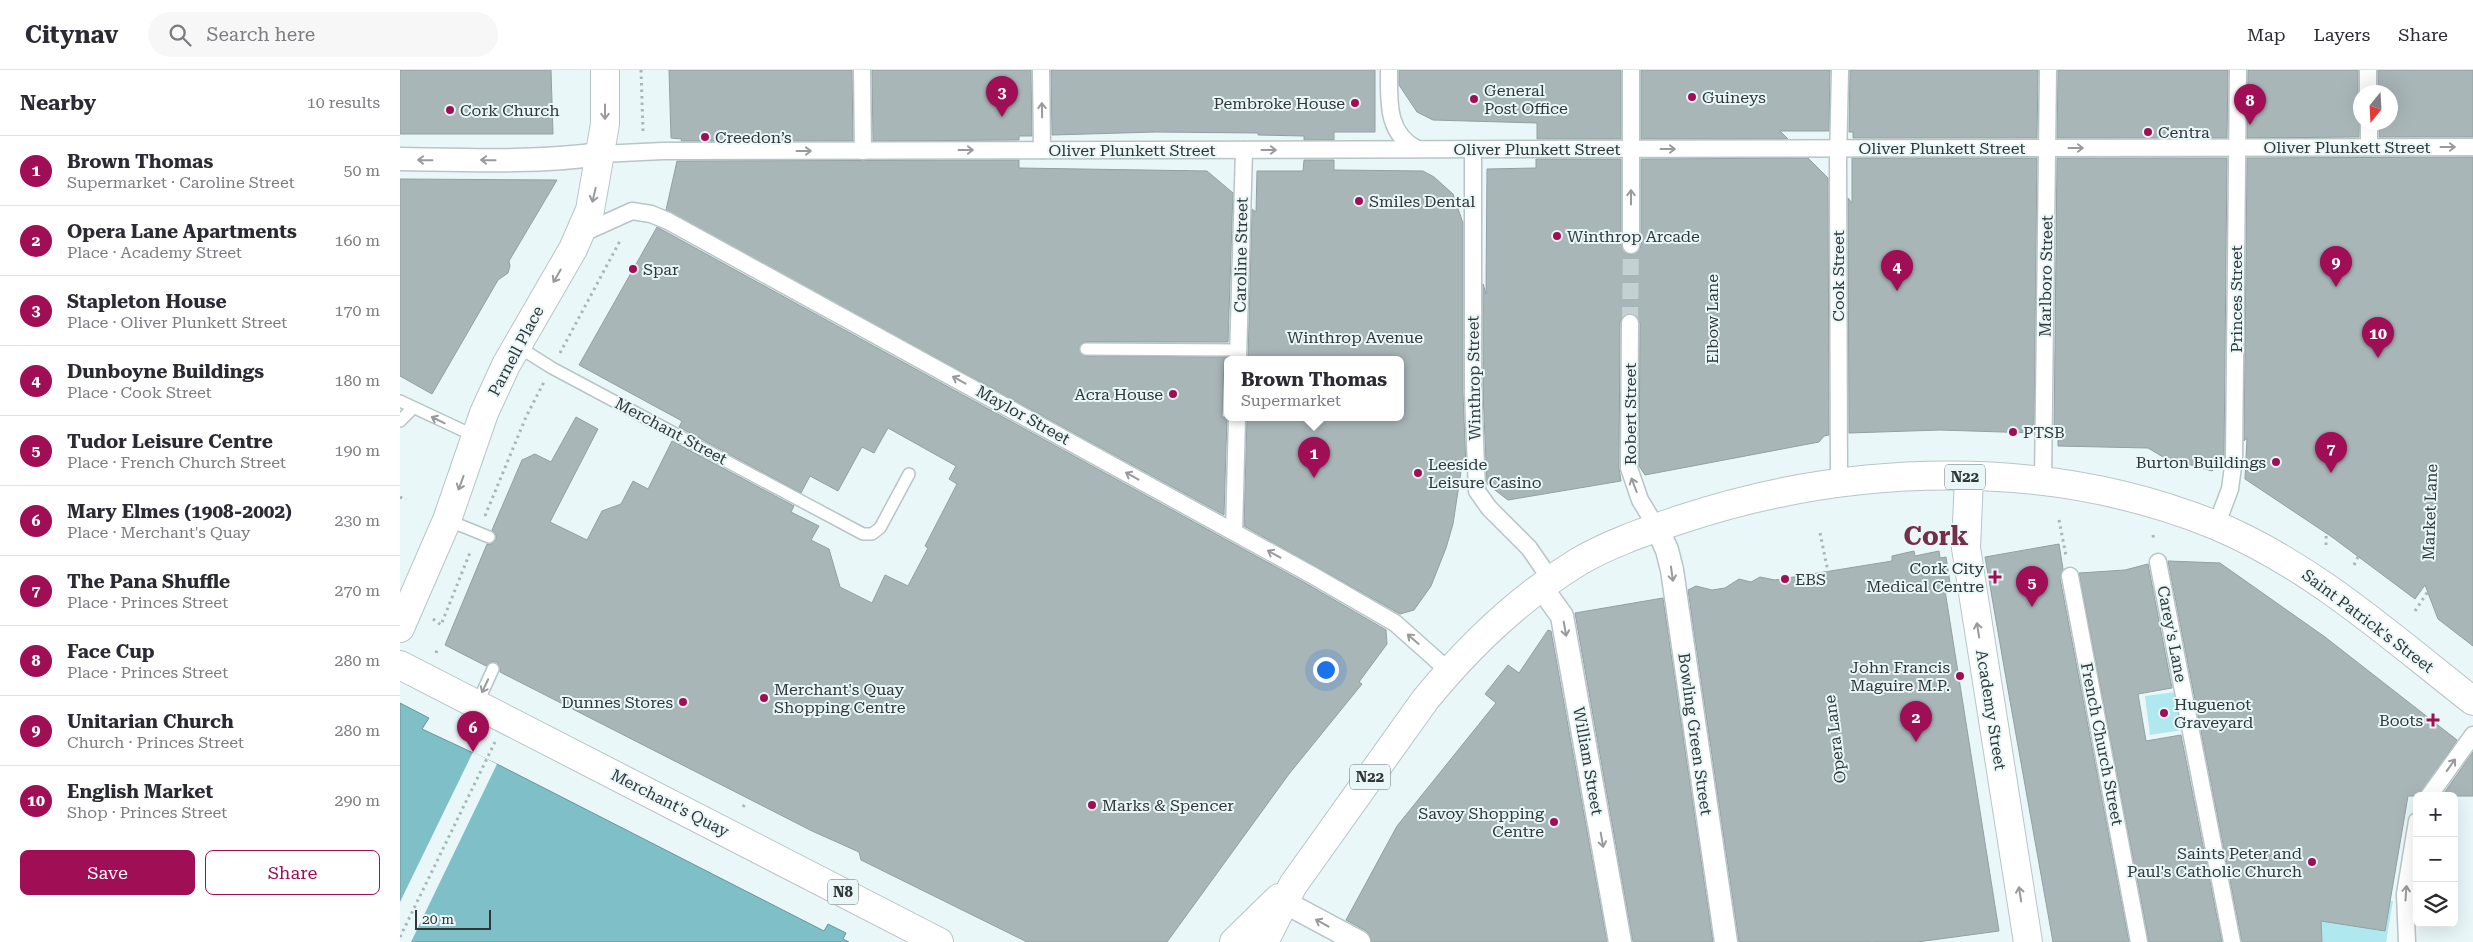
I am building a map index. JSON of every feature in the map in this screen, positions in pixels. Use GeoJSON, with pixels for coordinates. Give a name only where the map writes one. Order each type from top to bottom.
{"type":"FeatureCollection","features":[{"type":"Feature","properties":{"kind":"main road","name":"Parnell Place"},"geometry":{"type":"LineString","coordinates":[[400,628],[447,520],[484,413],[517,346],[581,234],[595,190],[602,154],[605,124],[605,70]]}},
{"type":"Feature","properties":{"kind":"main road","name":"Saint Patrick's Street"},"geometry":{"type":"LineString","coordinates":[[1264,942],[1290,894],[1402,733],[1449,671],[1494,625],[1546,584],[1581,560],[1657,528],[1762,495],[1838,483],[1893,478],[1969,477],[2043,482],[2122,496],[2185,514],[2216,526],[2284,560],[2337,594],[2473,701]]}},
{"type":"Feature","properties":{"kind":"main road","name":"Academy Street"},"geometry":{"type":"LineString","coordinates":[[1969,477],[1966,548],[2028,942]]}},
{"type":"Feature","properties":{"kind":"main road","name":"Merchant's Quay"},"geometry":{"type":"LineString","coordinates":[[400,665],[940,942]]}},
{"type":"Feature","properties":{"kind":"main road","name":"Saint Patrick's Street"},"geometry":{"type":"LineString","coordinates":[[1234,942],[1290,894]]}},
{"type":"Feature","properties":{"kind":"street"},"geometry":{"type":"LineString","coordinates":[[862,70],[863,151]]}},
{"type":"Feature","properties":{"kind":"street"},"geometry":{"type":"LineString","coordinates":[[1041,70],[1042,150]]}},
{"type":"Feature","properties":{"kind":"street"},"geometry":{"type":"LineString","coordinates":[[1389,70],[1391,119],[1399,136],[1417,150]]}},
{"type":"Feature","properties":{"kind":"street"},"geometry":{"type":"LineString","coordinates":[[1631,70],[1631,245]]}},
{"type":"Feature","properties":{"kind":"street","name":"Cook Street"},"geometry":{"type":"LineString","coordinates":[[1838,483],[1838,149],[1840,70]]}},
{"type":"Feature","properties":{"kind":"street","name":"Marlboro Street"},"geometry":{"type":"LineString","coordinates":[[2043,482],[2048,70]]}},
{"type":"Feature","properties":{"kind":"street","name":"Princes Street"},"geometry":{"type":"LineString","coordinates":[[2216,526],[2230,489],[2234,459],[2238,70]]}},
{"type":"Feature","properties":{"kind":"street"},"geometry":{"type":"LineString","coordinates":[[2368,70],[2368,85]]}},
{"type":"Feature","properties":{"kind":"street"},"geometry":{"type":"LineString","coordinates":[[2369,130],[2369,147]]}},
{"type":"Feature","properties":{"kind":"street","name":"Oliver Plunkett Street"},"geometry":{"type":"LineString","coordinates":[[602,154],[685,151],[2473,147]]}},
{"type":"Feature","properties":{"kind":"street","name":"Caroline Street"},"geometry":{"type":"LineString","coordinates":[[1238,355],[1244,150]]}},
{"type":"Feature","properties":{"kind":"street","name":"Winthrop Street"},"geometry":{"type":"LineString","coordinates":[[1474,150],[1473,349],[1477,491],[1489,508],[1529,548],[1546,584]]}},
{"type":"Feature","properties":{"kind":"street"},"geometry":{"type":"LineString","coordinates":[[400,160],[526,161],[558,160],[602,154]]}},
{"type":"Feature","properties":{"kind":"street"},"geometry":{"type":"LineString","coordinates":[[581,234],[604,222],[636,212]]}},
{"type":"Feature","properties":{"kind":"street","name":"Maylor Street"},"geometry":{"type":"LineString","coordinates":[[636,212],[650,214],[668,221],[1234,532],[1395,623],[1449,671]]}},
{"type":"Feature","properties":{"kind":"street","name":"Robert Street"},"geometry":{"type":"LineString","coordinates":[[1630,323],[1629,468],[1640,500],[1657,528]]}},
{"type":"Feature","properties":{"kind":"street"},"geometry":{"type":"LineString","coordinates":[[1234,532],[1237,421]]}},
{"type":"Feature","properties":{"kind":"street","name":"Bowling Green Street"},"geometry":{"type":"LineString","coordinates":[[1657,528],[1667,550],[1672,570],[1702,738],[1726,942]]}},
{"type":"Feature","properties":{"kind":"street","name":"Carey's Lane"},"geometry":{"type":"LineString","coordinates":[[2158,562],[2232,942]]}},
{"type":"Feature","properties":{"kind":"street","name":"French Church Street"},"geometry":{"type":"LineString","coordinates":[[2070,576],[2139,942]]}},
{"type":"Feature","properties":{"kind":"street","name":"William Street"},"geometry":{"type":"LineString","coordinates":[[1546,584],[1562,616],[1620,942]]}},
{"type":"Feature","properties":{"kind":"street"},"geometry":{"type":"LineString","coordinates":[[2432,792],[2473,735]]}},
{"type":"Feature","properties":{"kind":"street"},"geometry":{"type":"LineString","coordinates":[[2407,942],[2405,894],[2414,837]]}},
{"type":"Feature","properties":{"kind":"street"},"geometry":{"type":"LineString","coordinates":[[1290,894],[1359,942]]}},
{"type":"Feature","properties":{"kind":"lane","name":"Merchant Street"},"geometry":{"type":"LineString","coordinates":[[517,346],[552,368],[863,534],[872,534],[880,528],[909,474]]}},
{"type":"Feature","properties":{"kind":"lane"},"geometry":{"type":"LineString","coordinates":[[1086,349],[1238,355]]}},
{"type":"Feature","properties":{"kind":"lane"},"geometry":{"type":"LineString","coordinates":[[400,401],[477,437]]}},
{"type":"Feature","properties":{"kind":"lane"},"geometry":{"type":"LineString","coordinates":[[400,421],[413,408]]}},
{"type":"Feature","properties":{"kind":"lane"},"geometry":{"type":"LineString","coordinates":[[447,520],[490,537]]}},
{"type":"Feature","properties":{"kind":"lane"},"geometry":{"type":"LineString","coordinates":[[477,704],[493,669]]}},
{"type":"Feature","properties":{"kind":"path"},"geometry":{"type":"LineString","coordinates":[[642,70],[644,152]]}},
{"type":"Feature","properties":{"kind":"path"},"geometry":{"type":"LineString","coordinates":[[1749,131],[1750,70]]}},
{"type":"Feature","properties":{"kind":"path"},"geometry":{"type":"LineString","coordinates":[[759,90],[760,136]]}},
{"type":"Feature","properties":{"kind":"path"},"geometry":{"type":"LineString","coordinates":[[2442,240],[2443,165]]}},
{"type":"Feature","properties":{"kind":"path","name":"Elbow Lane"},"geometry":{"type":"LineString","coordinates":[[1726,167],[1725,374],[1823,374]]}},
{"type":"Feature","properties":{"kind":"path"},"geometry":{"type":"LineString","coordinates":[[559,355],[636,212]]}},
{"type":"Feature","properties":{"kind":"path"},"geometry":{"type":"LineString","coordinates":[[2452,262],[2465,262]]}},
{"type":"Feature","properties":{"kind":"path"},"geometry":{"type":"LineString","coordinates":[[2236,293],[2308,295]]}},
{"type":"Feature","properties":{"kind":"path","name":"Winthrop Avenue"},"geometry":{"type":"LineString","coordinates":[[1238,355],[1473,349]]}},
{"type":"Feature","properties":{"kind":"path"},"geometry":{"type":"LineString","coordinates":[[517,438],[539,390]]}},
{"type":"Feature","properties":{"kind":"path","name":"Market Lane"},"geometry":{"type":"LineString","coordinates":[[2415,611],[2440,573],[2444,557],[2444,414],[2441,414],[2441,410]]}},
{"type":"Feature","properties":{"kind":"path"},"geometry":{"type":"LineString","coordinates":[[2326,545],[2328,414]]}},
{"type":"Feature","properties":{"kind":"path"},"geometry":{"type":"LineString","coordinates":[[400,497],[406,500]]}},
{"type":"Feature","properties":{"kind":"path"},"geometry":{"type":"LineString","coordinates":[[2059,520],[2070,576]]}},
{"type":"Feature","properties":{"kind":"path","name":"Opera Lane"},"geometry":{"type":"LineString","coordinates":[[1820,533],[1828,572],[1873,942]]}},
{"type":"Feature","properties":{"kind":"path"},"geometry":{"type":"LineString","coordinates":[[1896,560],[1895,558],[1915,554]]}},
{"type":"Feature","properties":{"kind":"path"},"geometry":{"type":"LineString","coordinates":[[2354,565],[2358,557]]}},
{"type":"Feature","properties":{"kind":"path"},"geometry":{"type":"LineString","coordinates":[[432,619],[441,625]]}},
{"type":"Feature","properties":{"kind":"path"},"geometry":{"type":"LineString","coordinates":[[436,653],[438,647]]}},
{"type":"Feature","properties":{"kind":"path"},"geometry":{"type":"LineString","coordinates":[[400,937],[496,740]]}},
{"type":"Feature","properties":{"kind":"shaded area"},"geometry":{"type":"Polygon","coordinates":[[[2176,692],[2183,730],[2150,735],[2145,696],[2176,692]]]}},
{"type":"Feature","properties":{"kind":"shaded area"},"geometry":{"type":"Polygon","coordinates":[[[400,703],[429,718],[422,729],[497,764],[824,931],[828,924],[846,933],[843,939],[849,942],[400,942],[400,703]]]}},
{"type":"Feature","properties":{"kind":"shaded area"},"geometry":{"type":"Polygon","coordinates":[[[2393,901],[2386,942],[2322,942],[2320,914],[2393,901]]]}},
{"type":"Feature","properties":{"kind":"pier"},"geometry":{"type":"Polygon","coordinates":[[[473,752],[497,764],[411,942],[400,942],[400,902],[473,752]]]}},
{"type":"Feature","properties":{"kind":"building"},"geometry":{"type":"Polygon","coordinates":[[[400,70],[551,70],[553,134],[400,134],[400,70]]]}},
{"type":"Feature","properties":{"kind":"building"},"geometry":{"type":"Polygon","coordinates":[[[669,70],[852,70],[853,141],[681,141],[682,139],[671,138],[669,70]]]}},
{"type":"Feature","properties":{"kind":"building"},"geometry":{"type":"Polygon","coordinates":[[[872,70],[1031,70],[1032,136],[1019,136],[1019,140],[873,141],[872,70]]]}},
{"type":"Feature","properties":{"kind":"building"},"geometry":{"type":"Polygon","coordinates":[[[1051,70],[1375,70],[1375,132],[1334,132],[1334,140],[1304,140],[1304,136],[1258,135],[1258,133],[1156,132],[1052,135],[1051,70]]]}},
{"type":"Feature","properties":{"kind":"building"},"geometry":{"type":"Polygon","coordinates":[[[1399,70],[1621,70],[1621,139],[1537,139],[1537,123],[1433,120],[1417,112],[1399,85],[1399,70]]]}},
{"type":"Feature","properties":{"kind":"building"},"geometry":{"type":"Polygon","coordinates":[[[1641,70],[1830,70],[1829,131],[1780,131],[1788,139],[1641,139],[1641,70]]]}},
{"type":"Feature","properties":{"kind":"building"},"geometry":{"type":"Polygon","coordinates":[[[1850,70],[2038,70],[2037,138],[1853,138],[1853,132],[1849,132],[1850,70]]]}},
{"type":"Feature","properties":{"kind":"building"},"geometry":{"type":"Polygon","coordinates":[[[2058,70],[2228,70],[2227,138],[2057,138],[2058,70]]]}},
{"type":"Feature","properties":{"kind":"building"},"geometry":{"type":"Polygon","coordinates":[[[2248,70],[2358,70],[2358,85],[2353,85],[2353,130],[2359,130],[2359,137],[2247,138],[2248,70]]]}},
{"type":"Feature","properties":{"kind":"building"},"geometry":{"type":"Polygon","coordinates":[[[2378,70],[2473,70],[2473,137],[2379,137],[2379,130],[2398,130],[2398,85],[2378,85],[2378,70]]]}},
{"type":"Feature","properties":{"kind":"building"},"geometry":{"type":"Polygon","coordinates":[[[2473,157],[2473,646],[2438,619],[2425,585],[2415,599],[2332,537],[2245,479],[2247,438],[2244,441],[2247,158],[2473,157]]]}},
{"type":"Feature","properties":{"kind":"building"},"geometry":{"type":"Polygon","coordinates":[[[1808,158],[1828,178],[1829,435],[1824,436],[1819,442],[1645,475],[1639,466],[1640,323],[1635,315],[1630,313],[1622,318],[1620,323],[1619,468],[1621,481],[1508,500],[1487,484],[1483,392],[1483,284],[1486,294],[1487,169],[1536,168],[1536,159],[1621,159],[1621,245],[1626,253],[1631,255],[1639,250],[1641,245],[1641,159],[1808,158]]]}},
{"type":"Feature","properties":{"kind":"building"},"geometry":{"type":"Polygon","coordinates":[[[1852,158],[2037,158],[2034,433],[1940,430],[1849,433],[1848,198],[1852,203],[1852,158]]]}},
{"type":"Feature","properties":{"kind":"building"},"geometry":{"type":"Polygon","coordinates":[[[2057,158],[2227,158],[2224,458],[2212,471],[2163,457],[2148,448],[2058,446],[2058,434],[2054,434],[2057,158]]]}},
{"type":"Feature","properties":{"kind":"building"},"geometry":{"type":"Polygon","coordinates":[[[1019,160],[1019,168],[1207,171],[1233,193],[1228,342],[1086,342],[1082,343],[1079,348],[1080,353],[1086,356],[1224,357],[1222,417],[1224,417],[1224,421],[1227,421],[1224,515],[666,210],[677,161],[1019,160]]]}},
{"type":"Feature","properties":{"kind":"building"},"geometry":{"type":"Polygon","coordinates":[[[1304,160],[1334,160],[1334,170],[1423,171],[1434,177],[1453,194],[1463,223],[1463,392],[1466,468],[1462,465],[1453,524],[1431,586],[1414,610],[1400,614],[1244,526],[1247,421],[1404,421],[1404,356],[1248,356],[1252,209],[1256,212],[1257,171],[1303,171],[1304,160]]]}},
{"type":"Feature","properties":{"kind":"building"},"geometry":{"type":"Polygon","coordinates":[[[400,179],[557,180],[509,261],[508,273],[498,280],[432,394],[400,376],[400,179]]]}},
{"type":"Feature","properties":{"kind":"building"},"geometry":{"type":"Polygon","coordinates":[[[657,227],[1307,584],[1386,630],[1387,644],[1359,682],[1362,684],[1289,774],[1167,942],[1027,942],[861,860],[859,852],[812,831],[500,672],[497,662],[492,662],[486,666],[445,645],[487,544],[491,544],[496,540],[496,535],[492,530],[522,460],[535,454],[551,462],[576,417],[598,429],[550,522],[587,540],[602,511],[621,504],[633,481],[648,489],[672,441],[794,506],[791,512],[819,526],[811,540],[829,549],[840,587],[872,603],[885,575],[908,586],[928,548],[925,546],[957,484],[949,479],[956,466],[888,428],[874,453],[862,447],[838,491],[810,476],[801,493],[679,427],[682,421],[579,365],[657,227]]]}},
{"type":"Feature","properties":{"kind":"building"},"geometry":{"type":"Polygon","coordinates":[[[2059,544],[2063,569],[2060,578],[2129,942],[2053,942],[2010,701],[1985,557],[2059,544]]]}},
{"type":"Feature","properties":{"kind":"building"},"geometry":{"type":"Polygon","coordinates":[[[1914,551],[1915,556],[1939,551],[1940,558],[1946,557],[1950,583],[1944,584],[1999,931],[1917,942],[1739,942],[1688,590],[1696,586],[1712,590],[1725,588],[1739,579],[1751,582],[1760,577],[1775,580],[1892,561],[1892,556],[1914,551]]]}},
{"type":"Feature","properties":{"kind":"building"},"geometry":{"type":"Polygon","coordinates":[[[2168,561],[2220,563],[2325,637],[2457,740],[2422,792],[2413,792],[2413,796],[2408,796],[2385,931],[2321,921],[2322,942],[2242,942],[2168,561]]]}},
{"type":"Feature","properties":{"kind":"building"},"geometry":{"type":"Polygon","coordinates":[[[2148,564],[2172,688],[2138,694],[2146,741],[2181,735],[2222,942],[2149,942],[2079,573],[2125,570],[2148,564]]]}},
{"type":"Feature","properties":{"kind":"building"},"geometry":{"type":"Polygon","coordinates":[[[1663,598],[1713,942],[1633,942],[1575,613],[1663,598]]]}},
{"type":"Feature","properties":{"kind":"building"},"geometry":{"type":"Polygon","coordinates":[[[1548,630],[1551,631],[1607,942],[1372,942],[1366,931],[1346,920],[1397,826],[1496,703],[1485,694],[1508,665],[1519,673],[1548,630]]]}},
{"type":"Feature","properties":{"kind":"building"},"geometry":{"type":"Polygon","coordinates":[[[2473,752],[2473,796],[2458,796],[2458,792],[2445,792],[2473,752]]]}},
{"type":"Feature","properties":{"kind":"tunnel"},"geometry":{"type":"LineString","coordinates":[[1630,323],[1631,245]]}},
{"type":"Feature","properties":{"kind":"place","name":"Guineys"},"geometry":{"type":"Point","coordinates":[1692,97]}},
{"type":"Feature","properties":{"kind":"place","name":"General Post Office"},"geometry":{"type":"Point","coordinates":[1474,99]}},
{"type":"Feature","properties":{"kind":"place","name":"Pembroke House"},"geometry":{"type":"Point","coordinates":[1355,103]}},
{"type":"Feature","properties":{"kind":"place","name":"Cork Church"},"geometry":{"type":"Point","coordinates":[450,110]}},
{"type":"Feature","properties":{"kind":"place","name":"Stapleton House"},"geometry":{"type":"Point","coordinates":[1002,117]}},
{"type":"Feature","properties":{"kind":"place","name":"Face Cup"},"geometry":{"type":"Point","coordinates":[2250,125]}},
{"type":"Feature","properties":{"kind":"place","name":"Centra"},"geometry":{"type":"Point","coordinates":[2148,132]}},
{"type":"Feature","properties":{"kind":"place","name":"Creedon’s"},"geometry":{"type":"Point","coordinates":[705,137]}},
{"type":"Feature","properties":{"kind":"place","name":"Smiles Dental"},"geometry":{"type":"Point","coordinates":[1359,201]}},
{"type":"Feature","properties":{"kind":"place","name":"Winthrop Arcade"},"geometry":{"type":"Point","coordinates":[1557,236]}},
{"type":"Feature","properties":{"kind":"place","name":"Spar"},"geometry":{"type":"Point","coordinates":[633,269]}},
{"type":"Feature","properties":{"kind":"place","name":"Unitarian Church"},"geometry":{"type":"Point","coordinates":[2336,287]}},
{"type":"Feature","properties":{"kind":"place","name":"Dunboyne Buildings"},"geometry":{"type":"Point","coordinates":[1897,291]}},
{"type":"Feature","properties":{"kind":"place","name":"English Market"},"geometry":{"type":"Point","coordinates":[2378,358]}},
{"type":"Feature","properties":{"kind":"place","name":"Acra House"},"geometry":{"type":"Point","coordinates":[1173,394]}},
{"type":"Feature","properties":{"kind":"place","name":"PTSB"},"geometry":{"type":"Point","coordinates":[2013,432]}},
{"type":"Feature","properties":{"kind":"place","name":"Burton Buildings"},"geometry":{"type":"Point","coordinates":[2276,462]}},
{"type":"Feature","properties":{"kind":"place","name":"Leeside Leisure Casino"},"geometry":{"type":"Point","coordinates":[1418,473]}},
{"type":"Feature","properties":{"kind":"place","name":"The Pana Shuffle"},"geometry":{"type":"Point","coordinates":[2331,473]}},
{"type":"Feature","properties":{"kind":"place","name":"Brown Thomas"},"geometry":{"type":"Point","coordinates":[1314,478]}},
{"type":"Feature","properties":{"kind":"place","name":"Cork City Medical Centre"},"geometry":{"type":"Point","coordinates":[1995,577]}},
{"type":"Feature","properties":{"kind":"place","name":"EBS"},"geometry":{"type":"Point","coordinates":[1785,579]}},
{"type":"Feature","properties":{"kind":"place","name":"Tudor Leisure Centre"},"geometry":{"type":"Point","coordinates":[2032,607]}},
{"type":"Feature","properties":{"kind":"place","name":"John Francis Maguire M.P."},"geometry":{"type":"Point","coordinates":[1960,676]}},
{"type":"Feature","properties":{"kind":"place","name":"Merchant's Quay Shopping Centre"},"geometry":{"type":"Point","coordinates":[764,698]}},
{"type":"Feature","properties":{"kind":"place","name":"Dunnes Stores"},"geometry":{"type":"Point","coordinates":[683,702]}},
{"type":"Feature","properties":{"kind":"place","name":"Huguenot Graveyard"},"geometry":{"type":"Point","coordinates":[2164,713]}},
{"type":"Feature","properties":{"kind":"place","name":"Boots"},"geometry":{"type":"Point","coordinates":[2433,720]}},
{"type":"Feature","properties":{"kind":"place","name":"Opera Lane Apartments"},"geometry":{"type":"Point","coordinates":[1916,742]}},
{"type":"Feature","properties":{"kind":"place","name":"Mary Elmes (1908-2002)"},"geometry":{"type":"Point","coordinates":[473,752]}},
{"type":"Feature","properties":{"kind":"place","name":"Marks & Spencer"},"geometry":{"type":"Point","coordinates":[1092,805]}},
{"type":"Feature","properties":{"kind":"place","name":"Savoy Shopping Centre"},"geometry":{"type":"Point","coordinates":[1554,822]}},
{"type":"Feature","properties":{"kind":"place","name":"Saints Peter and Paul's Catholic Church"},"geometry":{"type":"Point","coordinates":[2312,862]}},
{"type":"Feature","properties":{"kind":"district","name":"Cork"},"geometry":{"type":"Point","coordinates":[1936,536]}}]}
